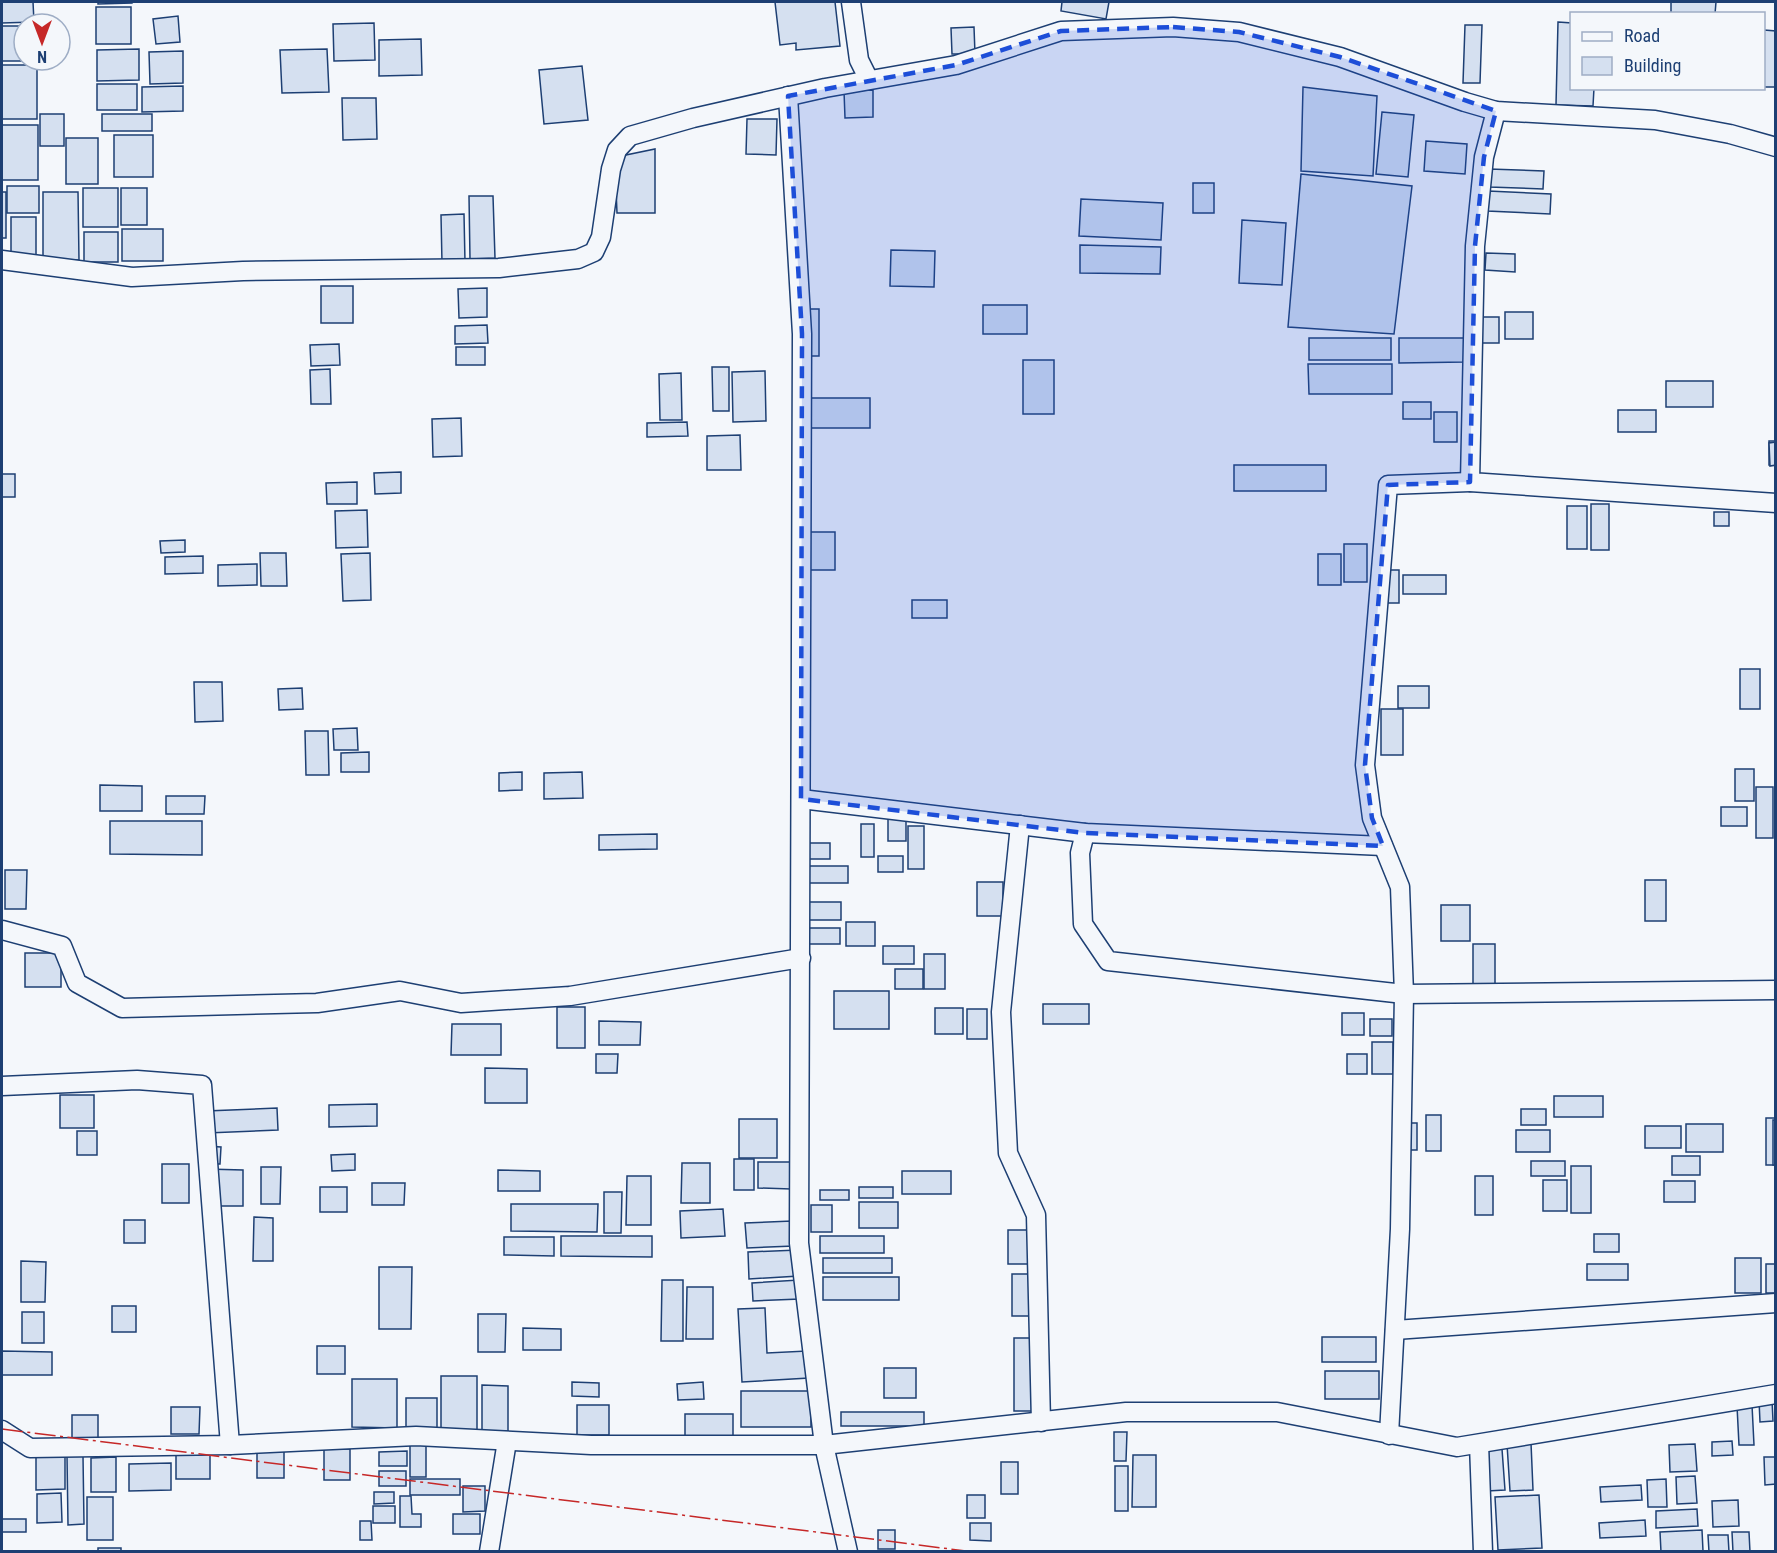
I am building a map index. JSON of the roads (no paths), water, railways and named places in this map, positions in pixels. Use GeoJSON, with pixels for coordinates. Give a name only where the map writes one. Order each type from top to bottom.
{"type":"FeatureCollection","features":[{"type":"Feature","properties":{"kind":"street"},"geometry":{"type":"LineString","coordinates":[[851,2],[859,60],[868,78]]}},
{"type":"Feature","properties":{"kind":"street"},"geometry":{"type":"LineString","coordinates":[[2,260],[132,277],[243,271],[499,268],[578,259],[594,252],[601,237],[611,169],[617,150],[630,136],[693,118],[868,78],[956,65],[1061,31],[1173,27],[1239,32],[1340,57],[1496,111],[1655,120],[1730,134],[1776,147]]}},
{"type":"Feature","properties":{"kind":"street"},"geometry":{"type":"LineString","coordinates":[[788,96],[802,334],[799,1243],[824,1444],[848,1551]]}},
{"type":"Feature","properties":{"kind":"street"},"geometry":{"type":"LineString","coordinates":[[1470,482],[1475,246],[1484,157],[1496,111]]}},
{"type":"Feature","properties":{"kind":"street"},"geometry":{"type":"LineString","coordinates":[[1389,1435],[1400,1228],[1404,994],[1400,887],[1372,818],[1365,765],[1388,484],[1470,482],[1776,503]]}},
{"type":"Feature","properties":{"kind":"street"},"geometry":{"type":"LineString","coordinates":[[801,799],[1085,833],[1383,846]]}},
{"type":"Feature","properties":{"kind":"street"},"geometry":{"type":"LineString","coordinates":[[1020,825],[1001,1012],[1008,1153],[1036,1215],[1041,1422]]}},
{"type":"Feature","properties":{"kind":"street"},"geometry":{"type":"LineString","coordinates":[[1085,833],[1080,853],[1083,924],[1108,961],[1404,994],[1776,990]]}},
{"type":"Feature","properties":{"kind":"street"},"geometry":{"type":"LineString","coordinates":[[2,930],[62,946],[77,983],[122,1008],[317,1003],[400,991],[461,1003],[570,996],[801,958]]}},
{"type":"Feature","properties":{"kind":"street"},"geometry":{"type":"LineString","coordinates":[[2,1086],[137,1080],[202,1085],[230,1444]]}},
{"type":"Feature","properties":{"kind":"street"},"geometry":{"type":"LineString","coordinates":[[1395,1330],[1776,1303]]}},
{"type":"Feature","properties":{"kind":"street"},"geometry":{"type":"LineString","coordinates":[[2,1430],[30,1448],[230,1444],[416,1436],[591,1445],[824,1444],[1126,1413],[1277,1413],[1456,1447],[1776,1394]]}},
{"type":"Feature","properties":{"kind":"street"},"geometry":{"type":"LineString","coordinates":[[489,1551],[507,1441]]}},
{"type":"Feature","properties":{"kind":"street"},"geometry":{"type":"LineString","coordinates":[[1479,1444],[1483,1551]]}}]}
